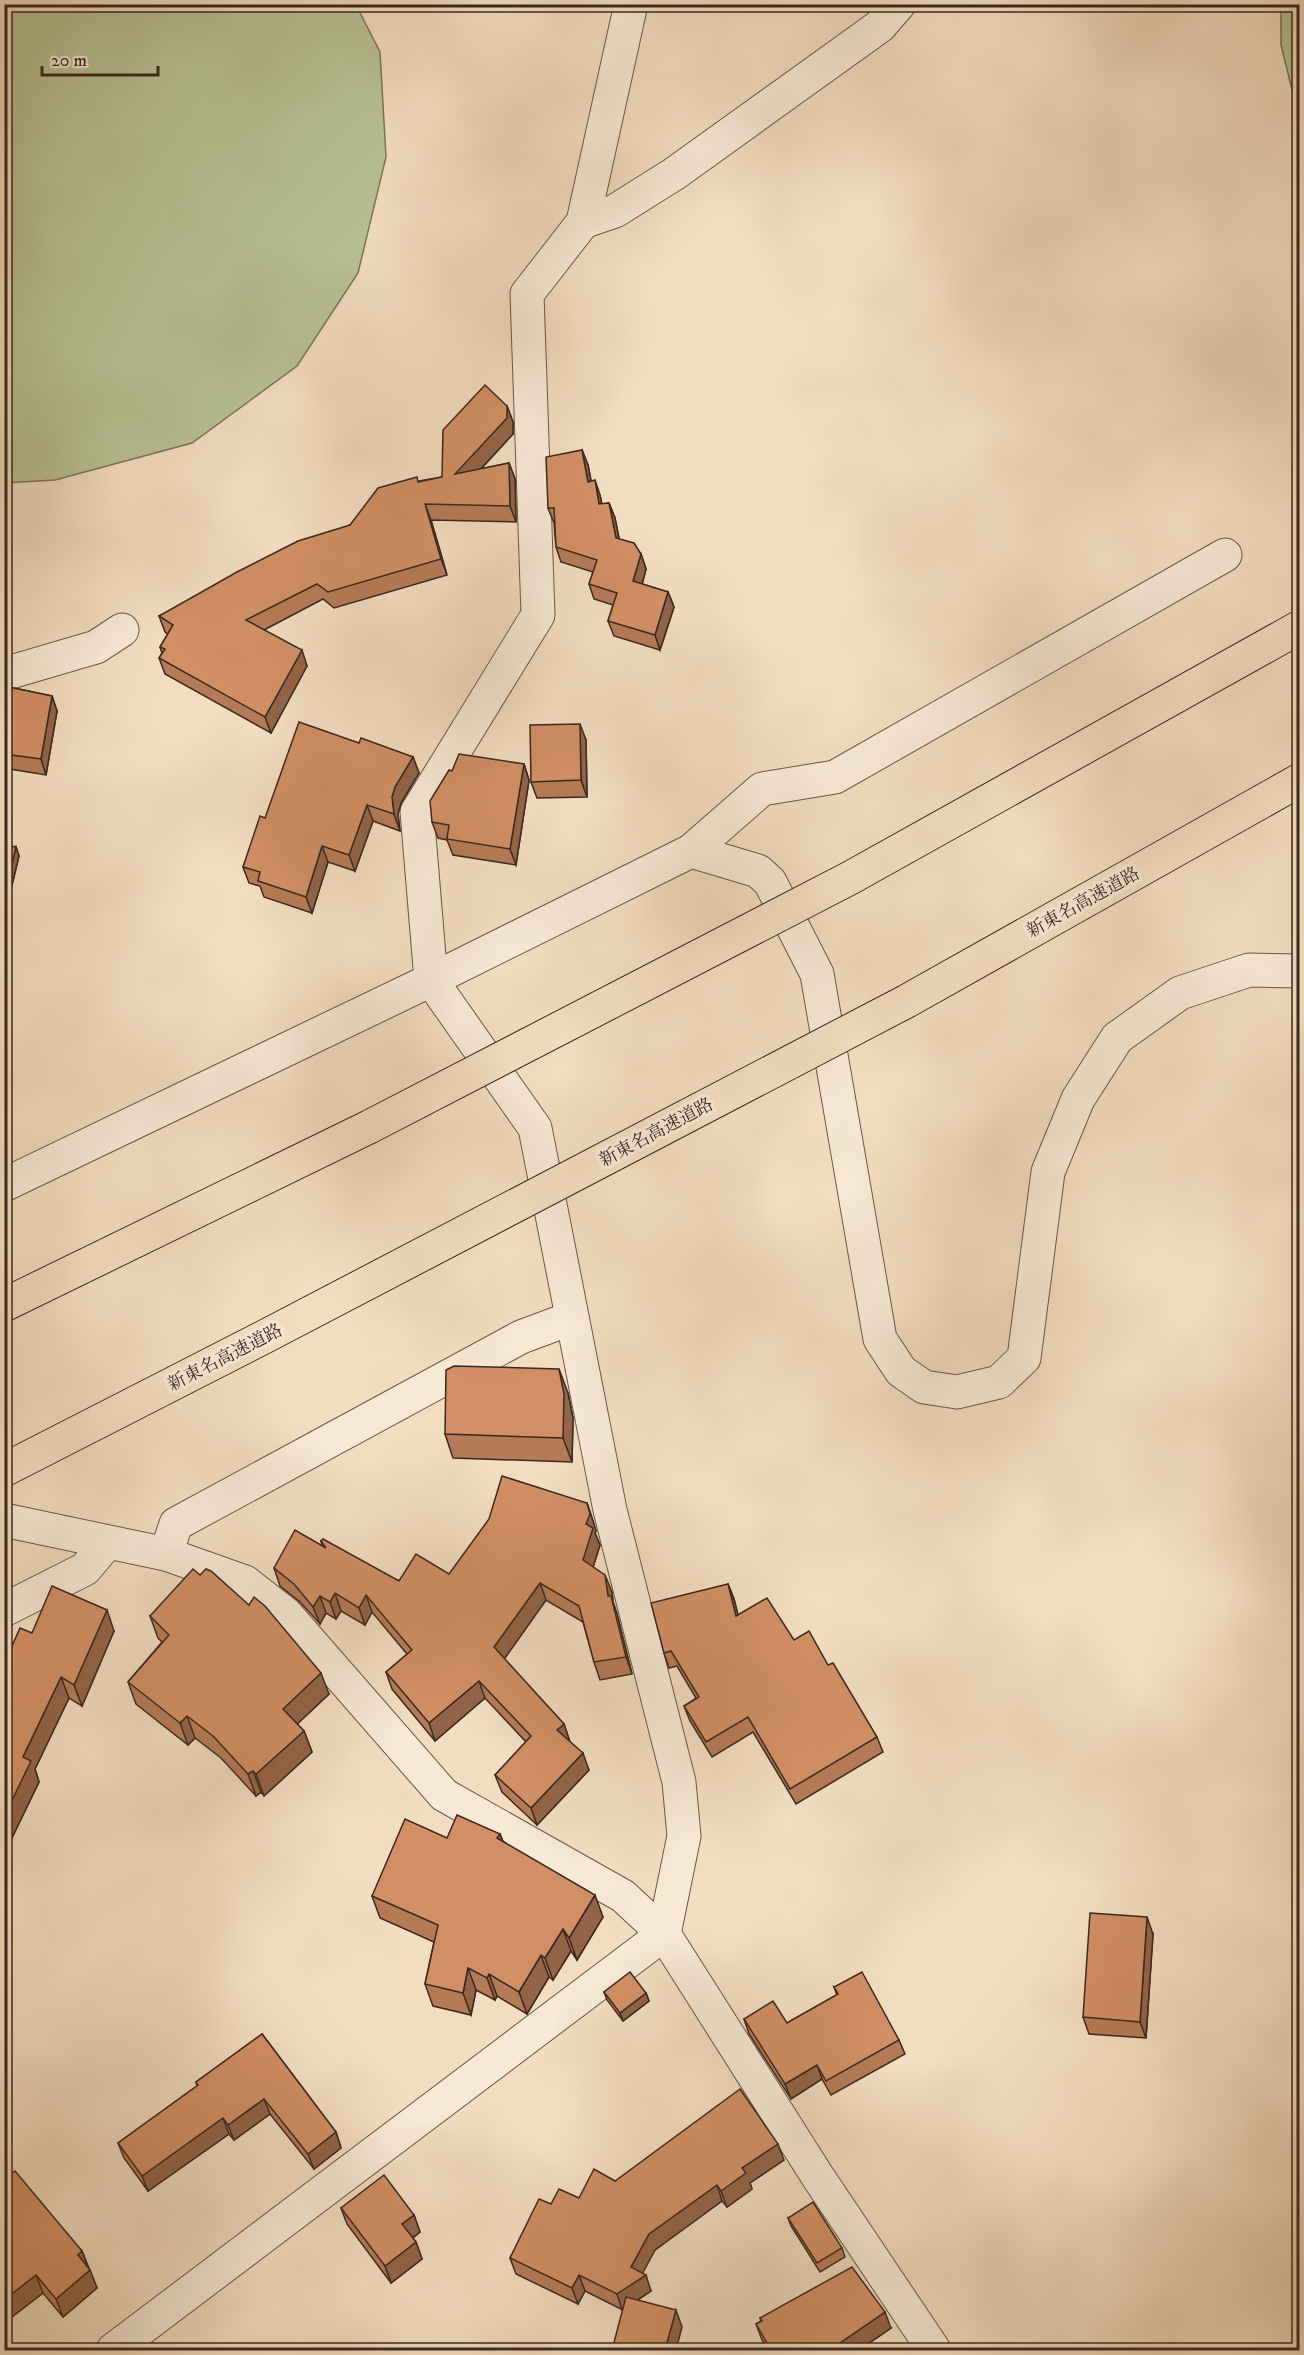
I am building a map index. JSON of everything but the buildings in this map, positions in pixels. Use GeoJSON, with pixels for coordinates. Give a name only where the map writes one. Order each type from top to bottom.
{"type":"FeatureCollection","features":[{"type":"Feature","properties":{"kind":"highway"},"geometry":{"type":"LineString","coordinates":[[4,1305],[369,1127],[850,878],[1299,627]]}},
{"type":"Feature","properties":{"kind":"highway","name":"新東名高速道路"},"geometry":{"type":"LineString","coordinates":[[4,1470],[264,1337],[907,1001],[1299,780]]}},
{"type":"Feature","properties":{"kind":"street"},"geometry":{"type":"LineString","coordinates":[[113,2350],[664,1934],[684,1836],[679,1782],[610,1510],[535,1128],[431,980],[417,812],[538,615],[527,294],[583,222],[631,4]]}},
{"type":"Feature","properties":{"kind":"street"},"geometry":{"type":"LineString","coordinates":[[583,222],[615,211],[674,174],[880,26],[899,4]]}},
{"type":"Feature","properties":{"kind":"street"},"geometry":{"type":"LineString","coordinates":[[4,1185],[431,980],[692,850],[762,789],[835,777],[1226,555]]}},
{"type":"Feature","properties":{"kind":"street"},"geometry":{"type":"LineString","coordinates":[[4,674],[96,647],[122,630]]}},
{"type":"Feature","properties":{"kind":"street"},"geometry":{"type":"LineString","coordinates":[[692,850],[758,870],[770,882],[817,974],[880,1339],[901,1371],[924,1387],[957,1392],[999,1382],[1024,1358],[1048,1172],[1078,1099],[1117,1038],[1180,993],[1249,970],[1299,970]]}},
{"type":"Feature","properties":{"kind":"street"},"geometry":{"type":"LineString","coordinates":[[166,1554],[176,1524],[521,1337],[572,1318]]}},
{"type":"Feature","properties":{"kind":"street"},"geometry":{"type":"LineString","coordinates":[[4,1520],[166,1554],[245,1582],[286,1614],[444,1795],[623,1896],[664,1934],[818,2177],[934,2350]]}},
{"type":"Feature","properties":{"kind":"street"},"geometry":{"type":"LineString","coordinates":[[4,1610],[85,1569],[107,1543]]}},
{"type":"Feature","properties":{"kind":"green space"},"geometry":{"type":"Polygon","coordinates":[[[4,5],[356,5],[380,52],[386,157],[358,273],[297,366],[192,443],[55,480],[5,483],[4,5]]]}},
{"type":"Feature","properties":{"kind":"green space"},"geometry":{"type":"Polygon","coordinates":[[[1281,5],[1299,5],[1299,118],[1281,45],[1281,5]]]}}]}
